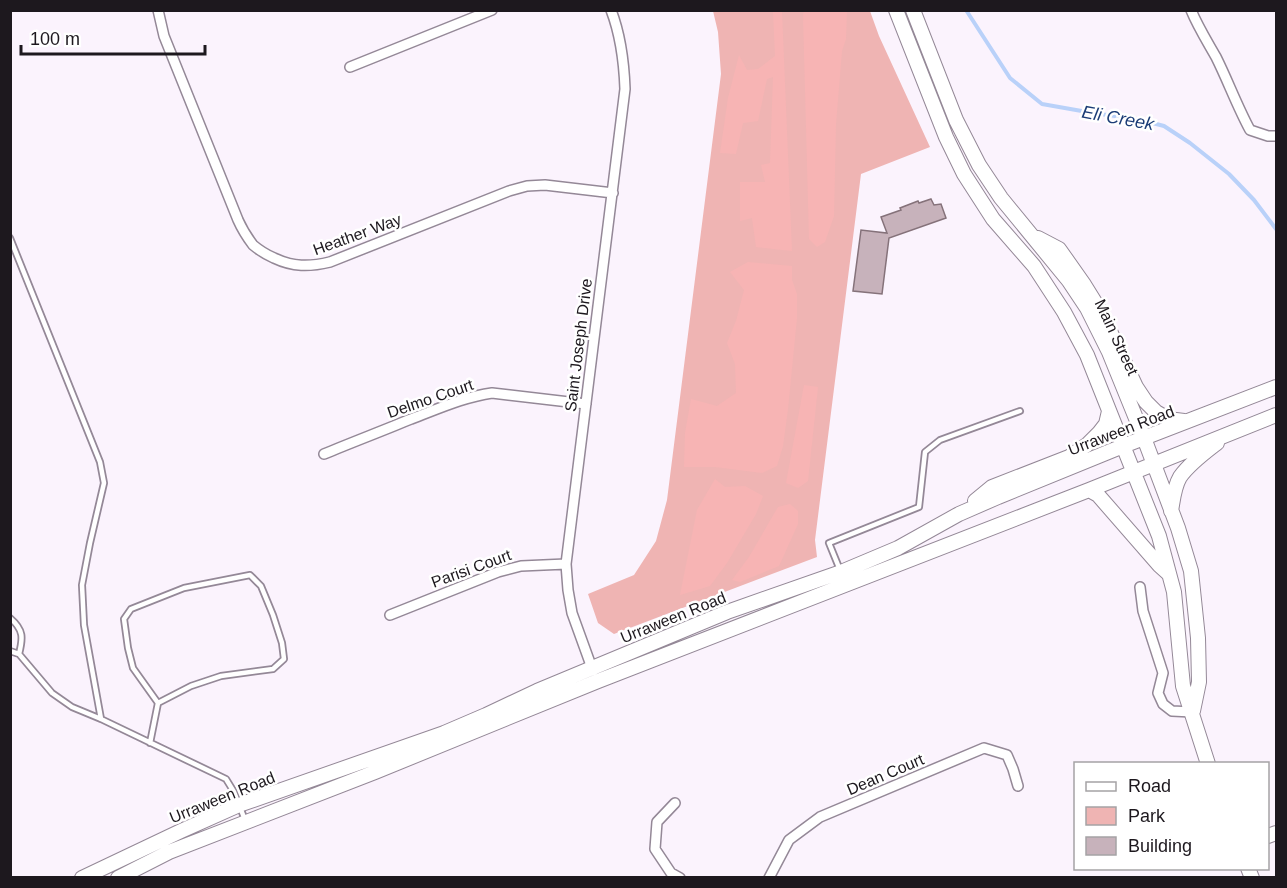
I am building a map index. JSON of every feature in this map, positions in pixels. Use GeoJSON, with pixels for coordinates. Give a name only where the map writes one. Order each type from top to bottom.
{"type":"FeatureCollection","features":[{"type":"Feature","properties":{"kind":"main road"},"geometry":{"type":"LineString","coordinates":[[896,10],[946,138],[964,174],[993,219],[1034,266],[1064,312],[1086,355],[1159,536],[1174,592],[1183,686],[1207,762]]}},
{"type":"Feature","properties":{"kind":"main road","name":"Main Street"},"geometry":{"type":"LineString","coordinates":[[913,10],[956,120],[979,165],[1000,198],[1069,281],[1087,308],[1144,438],[1178,528],[1191,570],[1199,682],[1192,712]]}},
{"type":"Feature","properties":{"kind":"main road"},"geometry":{"type":"LineString","coordinates":[[1031,234],[1059,249],[1083,283],[1101,312],[1136,387],[1146,402],[1168,419],[1187,422]]}},
{"type":"Feature","properties":{"kind":"main road","name":"Urraween Road"},"geometry":{"type":"LineString","coordinates":[[82,878],[239,805],[444,734],[592,667],[727,612],[841,572],[898,548],[959,514],[998,497],[1276,387]]}},
{"type":"Feature","properties":{"kind":"main road"},"geometry":{"type":"LineString","coordinates":[[959,514],[992,487],[1069,456],[1088,444],[1106,424],[1108,411]]}},
{"type":"Feature","properties":{"kind":"main road","name":"Urraween Road"},"geometry":{"type":"LineString","coordinates":[[118,878],[169,852],[1276,415]]}},
{"type":"Feature","properties":{"kind":"main road"},"geometry":{"type":"LineString","coordinates":[[1171,511],[1180,477],[1198,458],[1231,433]]}},
{"type":"Feature","properties":{"kind":"main road"},"geometry":{"type":"LineString","coordinates":[[1089,490],[1098,495],[1169,574]]}},
{"type":"Feature","properties":{"kind":"street","name":"Heather Way"},"geometry":{"type":"LineString","coordinates":[[158,10],[164,36],[238,220],[255,247],[282,262],[298,266],[314,266],[330,262],[509,191],[527,186],[545,185],[613,193]]}},
{"type":"Feature","properties":{"kind":"street"},"geometry":{"type":"LineString","coordinates":[[350,67],[492,10]]}},
{"type":"Feature","properties":{"kind":"street","name":"Saint Joseph Drive"},"geometry":{"type":"LineString","coordinates":[[598,681],[572,613],[566,564],[625,89],[621,43],[611,10]]}},
{"type":"Feature","properties":{"kind":"street"},"geometry":{"type":"LineString","coordinates":[[1191,10],[1250,130],[1276,136]]}},
{"type":"Feature","properties":{"kind":"street","name":"Delmo Court"},"geometry":{"type":"LineString","coordinates":[[324,454],[466,398],[479,395],[492,393],[586,404]]}},
{"type":"Feature","properties":{"kind":"street","name":"Parisi Court"},"geometry":{"type":"LineString","coordinates":[[390,615],[498,572],[521,566],[566,564]]}},
{"type":"Feature","properties":{"kind":"street"},"geometry":{"type":"LineString","coordinates":[[1140,587],[1143,611],[1163,673],[1158,693],[1163,704],[1172,711],[1192,712]]}},
{"type":"Feature","properties":{"kind":"street","name":"Dean Court"},"geometry":{"type":"LineString","coordinates":[[769,878],[789,840],[820,817],[984,748],[1007,755],[1018,786]]}},
{"type":"Feature","properties":{"kind":"street"},"geometry":{"type":"LineString","coordinates":[[675,803],[657,822],[655,849],[670,873],[680,878]]}},
{"type":"Feature","properties":{"kind":"lane"},"geometry":{"type":"LineString","coordinates":[[10,238],[100,462],[104,483],[82,585],[84,625],[101,719]]}},
{"type":"Feature","properties":{"kind":"lane"},"geometry":{"type":"LineString","coordinates":[[841,572],[830,543],[919,507],[925,452],[940,440],[1020,411]]}},
{"type":"Feature","properties":{"kind":"lane"},"geometry":{"type":"LineString","coordinates":[[150,743],[158,703],[133,668],[124,620],[131,609],[184,588],[250,575],[261,586],[273,615],[282,643],[284,659],[273,669],[221,676],[191,686],[158,703]]}},
{"type":"Feature","properties":{"kind":"lane"},"geometry":{"type":"LineString","coordinates":[[10,618],[19,626],[22,639],[19,654]]}},
{"type":"Feature","properties":{"kind":"lane"},"geometry":{"type":"LineString","coordinates":[[10,651],[19,654],[52,693],[72,707],[226,779],[246,822]]}},
{"type":"Feature","properties":{"kind":"green space"},"geometry":{"type":"Polygon","coordinates":[[[713,11],[870,11],[879,36],[930,147],[861,174],[815,540],[817,557],[614,634],[598,623],[588,594],[634,575],[656,541],[667,500],[721,74],[718,32],[713,11]]]}},
{"type":"Feature","properties":{"kind":"shaded area"},"geometry":{"type":"Polygon","coordinates":[[[847,10],[836,124],[834,216],[825,242],[817,247],[809,239],[803,15],[804,11],[847,10]]]}},
{"type":"Feature","properties":{"kind":"shaded area"},"geometry":{"type":"Polygon","coordinates":[[[773,11],[782,11],[792,251],[756,247],[752,218],[740,221],[740,182],[765,182],[761,165],[770,163],[773,77],[767,79],[758,121],[743,123],[736,154],[720,153],[728,98],[739,55],[747,70],[758,69],[775,56],[773,11]]]}},
{"type":"Feature","properties":{"kind":"shaded area"},"geometry":{"type":"Polygon","coordinates":[[[748,262],[792,266],[792,280],[797,294],[797,318],[788,409],[783,446],[777,466],[762,473],[715,467],[684,467],[685,433],[691,399],[717,406],[736,393],[735,364],[727,343],[736,321],[744,290],[730,272],[748,262]]]}},
{"type":"Feature","properties":{"kind":"shaded area"},"geometry":{"type":"Polygon","coordinates":[[[804,385],[818,387],[808,481],[798,488],[786,483],[804,385]]]}},
{"type":"Feature","properties":{"kind":"shaded area"},"geometry":{"type":"Polygon","coordinates":[[[715,479],[725,487],[745,486],[763,496],[756,514],[727,563],[710,586],[680,595],[697,510],[715,479]]]}},
{"type":"Feature","properties":{"kind":"shaded area"},"geometry":{"type":"Polygon","coordinates":[[[790,504],[798,511],[798,524],[779,566],[740,582],[732,580],[749,557],[778,507],[790,504]]]}},
{"type":"Feature","properties":{"kind":"building"},"geometry":{"type":"Polygon","coordinates":[[[931,199],[934,205],[941,204],[946,218],[889,238],[882,294],[853,291],[861,230],[887,233],[881,217],[918,201],[919,203],[931,199]]]}},
{"type":"Feature","properties":{"kind":"waterway","name":"Eli Creek"},"geometry":{"type":"LineString","coordinates":[[966,10],[1010,78],[1042,104],[1137,119],[1164,126],[1229,174],[1254,200],[1276,229]]}}]}
